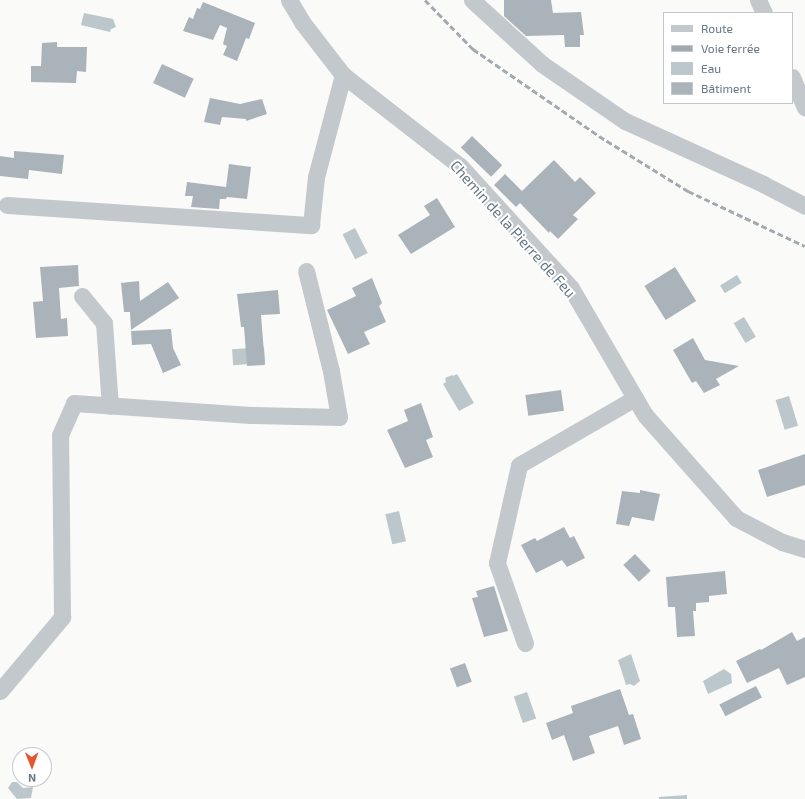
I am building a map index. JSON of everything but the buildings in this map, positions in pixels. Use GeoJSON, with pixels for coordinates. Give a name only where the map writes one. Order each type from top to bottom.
{"type":"FeatureCollection","features":[{"type":"Feature","properties":{"kind":"street","name":"Chemin de la Pierre de Feu"},"geometry":{"type":"LineString","coordinates":[[289,0],[302,22],[343,76],[460,166],[571,288],[645,415],[736,518],[782,542],[805,549]]}},
{"type":"Feature","properties":{"kind":"street"},"geometry":{"type":"LineString","coordinates":[[472,0],[542,64],[625,120],[763,184],[805,206]]}},
{"type":"Feature","properties":{"kind":"street"},"geometry":{"type":"LineString","coordinates":[[758,0],[764,12]]}},
{"type":"Feature","properties":{"kind":"street"},"geometry":{"type":"LineString","coordinates":[[7,205],[311,225],[316,177],[343,76]]}},
{"type":"Feature","properties":{"kind":"street"},"geometry":{"type":"LineString","coordinates":[[793,79],[805,107]]}},
{"type":"Feature","properties":{"kind":"street"},"geometry":{"type":"LineString","coordinates":[[0,691],[62,617],[60,435],[74,403],[251,415],[339,417],[331,371],[306,271]]}},
{"type":"Feature","properties":{"kind":"street"},"geometry":{"type":"LineString","coordinates":[[82,296],[104,323],[110,406]]}},
{"type":"Feature","properties":{"kind":"street"},"geometry":{"type":"LineString","coordinates":[[525,643],[497,563],[520,466],[635,398]]}},
{"type":"Feature","properties":{"kind":"water"},"geometry":{"type":"Polygon","coordinates":[[[84,13],[113,19],[116,27],[111,29],[110,32],[81,25],[84,13]]]}},
{"type":"Feature","properties":{"kind":"water"},"geometry":{"type":"Polygon","coordinates":[[[355,228],[368,253],[355,259],[343,234],[355,228]]]}},
{"type":"Feature","properties":{"kind":"water"},"geometry":{"type":"Polygon","coordinates":[[[737,275],[742,283],[725,293],[720,286],[737,275]]]}},
{"type":"Feature","properties":{"kind":"water"},"geometry":{"type":"Polygon","coordinates":[[[744,317],[756,337],[746,343],[734,323],[744,317]]]}},
{"type":"Feature","properties":{"kind":"water"},"geometry":{"type":"Polygon","coordinates":[[[264,347],[265,363],[233,365],[232,349],[264,347]]]}},
{"type":"Feature","properties":{"kind":"water"},"geometry":{"type":"Polygon","coordinates":[[[457,374],[474,403],[459,411],[443,384],[446,382],[445,378],[457,374]]]}},
{"type":"Feature","properties":{"kind":"water"},"geometry":{"type":"Polygon","coordinates":[[[789,396],[798,426],[785,430],[776,400],[789,396]]]}},
{"type":"Feature","properties":{"kind":"water"},"geometry":{"type":"Polygon","coordinates":[[[399,511],[406,541],[392,544],[385,514],[399,511]]]}},
{"type":"Feature","properties":{"kind":"water"},"geometry":{"type":"Polygon","coordinates":[[[631,654],[640,681],[634,686],[630,684],[626,685],[618,660],[631,654]]]}},
{"type":"Feature","properties":{"kind":"water"},"geometry":{"type":"Polygon","coordinates":[[[724,669],[731,674],[732,683],[708,694],[703,681],[724,669]]]}},
{"type":"Feature","properties":{"kind":"water"},"geometry":{"type":"Polygon","coordinates":[[[527,692],[536,718],[523,723],[514,697],[527,692]]]}},
{"type":"Feature","properties":{"kind":"water"},"geometry":{"type":"Polygon","coordinates":[[[12,782],[12,787],[33,787],[31,798],[17,799],[8,788],[12,782]]]}},
{"type":"Feature","properties":{"kind":"water"},"geometry":{"type":"Polygon","coordinates":[[[687,795],[687,799],[659,799],[659,797],[687,795]]]}},
{"type":"Feature","properties":{"kind":"railway"},"geometry":{"type":"LineString","coordinates":[[425,0],[473,49],[599,136],[688,191],[805,246]]}}]}
